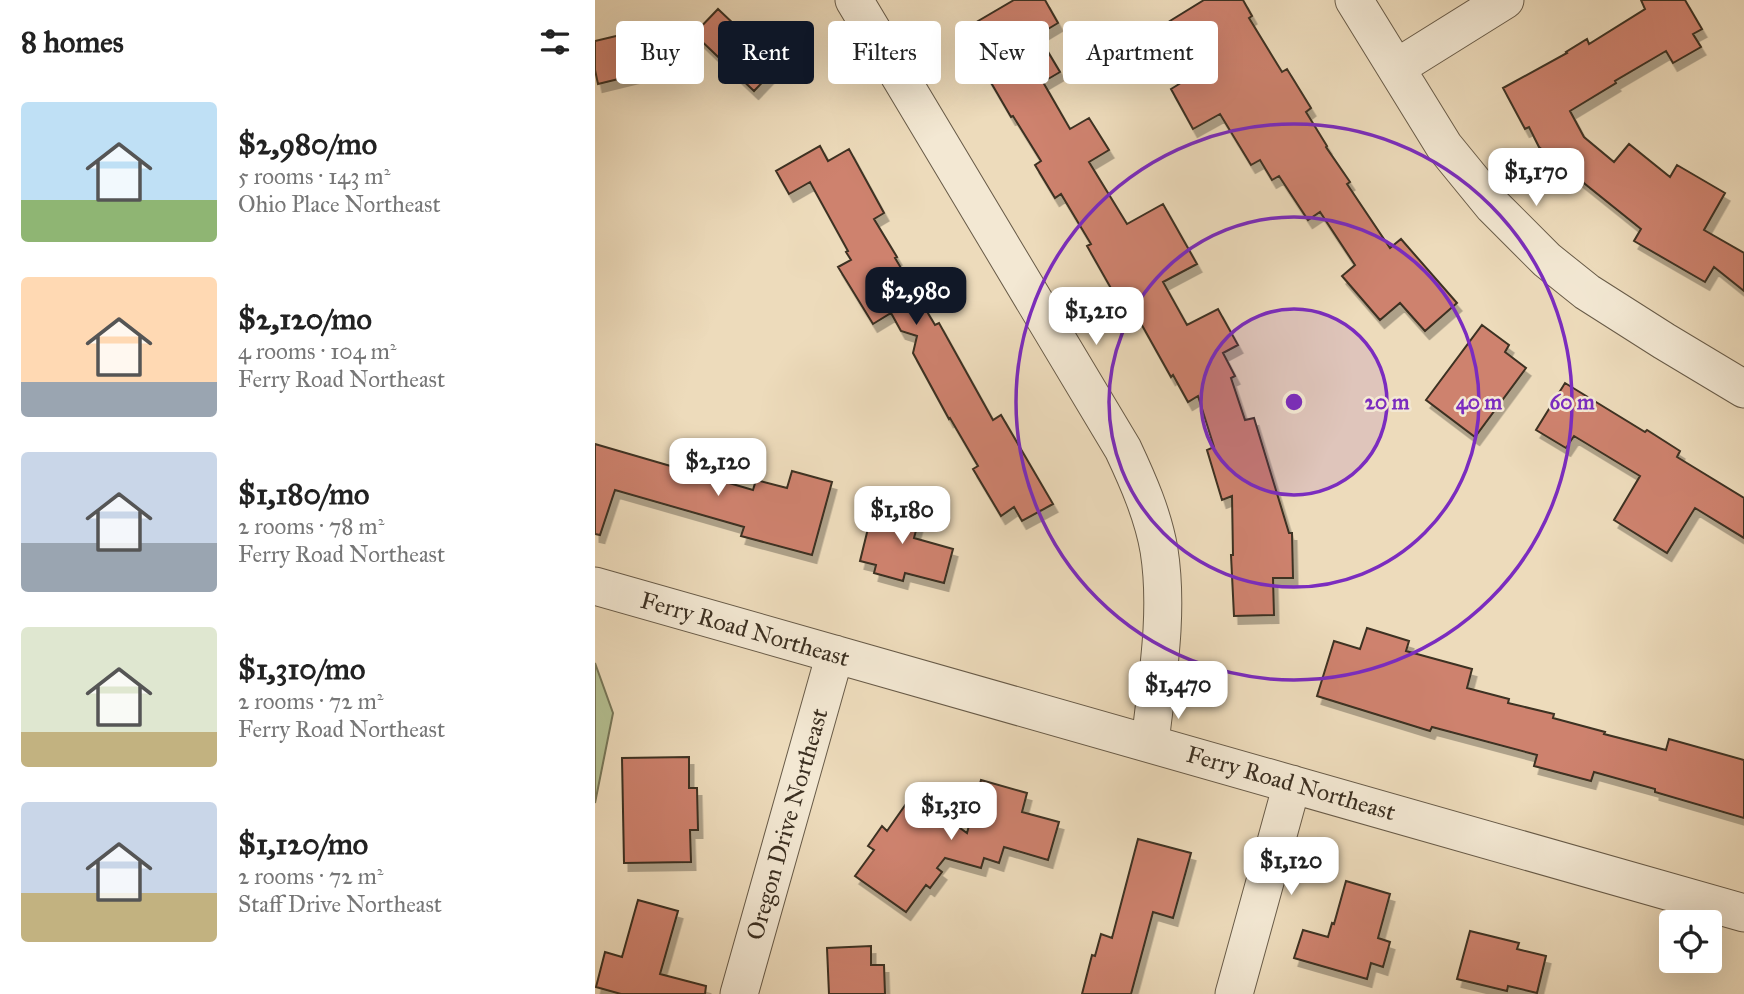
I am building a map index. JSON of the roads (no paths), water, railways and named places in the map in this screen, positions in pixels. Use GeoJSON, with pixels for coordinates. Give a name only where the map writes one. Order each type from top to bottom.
{"type":"FeatureCollection","features":[{"type":"Feature","properties":{"kind":"street"},"geometry":{"type":"LineString","coordinates":[[854,0],[1123,449],[1143,494],[1159,549],[1162,590],[1162,632],[1150,743]]}},
{"type":"Feature","properties":{"kind":"street"},"geometry":{"type":"LineString","coordinates":[[1354,0],[1444,146],[1493,206],[1547,260],[1587,292],[1744,389]]}},
{"type":"Feature","properties":{"kind":"street"},"geometry":{"type":"LineString","coordinates":[[1396,68],[1505,0]]}},
{"type":"Feature","properties":{"kind":"street","name":"Ferry Road Northeast"},"geometry":{"type":"LineString","coordinates":[[595,586],[1744,913]]}},
{"type":"Feature","properties":{"kind":"street","name":"Oregon Drive Northeast"},"geometry":{"type":"LineString","coordinates":[[739,994],[835,654]]}},
{"type":"Feature","properties":{"kind":"street"},"geometry":{"type":"LineString","coordinates":[[1234,994],[1293,784]]}}]}
